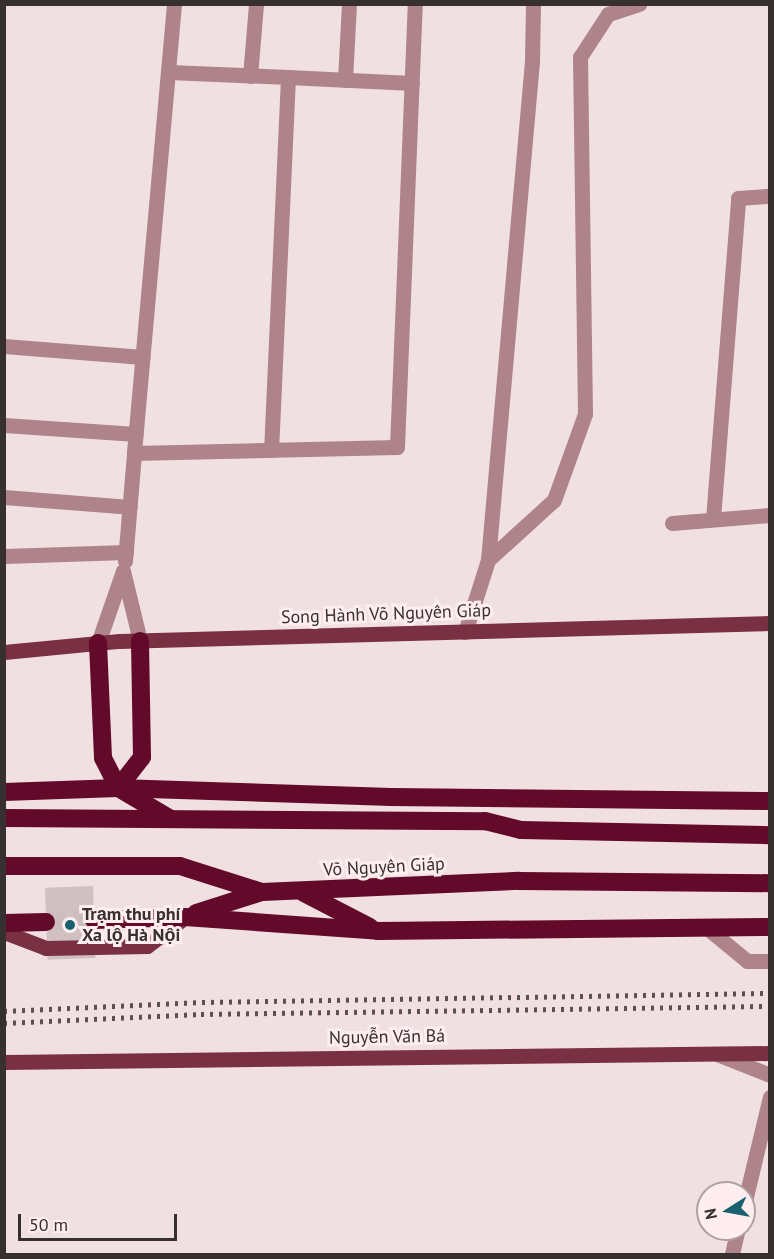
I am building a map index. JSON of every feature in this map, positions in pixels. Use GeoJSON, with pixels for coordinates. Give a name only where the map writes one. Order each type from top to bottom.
{"type":"FeatureCollection","features":[{"type":"Feature","properties":{"kind":"highway"},"geometry":{"type":"LineString","coordinates":[[66,817],[118,788],[142,757],[140,641]]}},
{"type":"Feature","properties":{"kind":"highway"},"geometry":{"type":"LineString","coordinates":[[98,643],[103,758],[118,788],[171,819]]}},
{"type":"Feature","properties":{"kind":"highway"},"geometry":{"type":"LineString","coordinates":[[4,792],[118,788],[392,797],[770,801]]}},
{"type":"Feature","properties":{"kind":"highway"},"geometry":{"type":"LineString","coordinates":[[392,797],[418,823]]}},
{"type":"Feature","properties":{"kind":"highway"},"geometry":{"type":"LineString","coordinates":[[485,822],[521,799]]}},
{"type":"Feature","properties":{"kind":"highway"},"geometry":{"type":"LineString","coordinates":[[4,818],[485,822],[521,830],[770,835]]}},
{"type":"Feature","properties":{"kind":"highway","name":"Võ Nguyên Giáp"},"geometry":{"type":"LineString","coordinates":[[4,866],[180,866],[262,892],[519,881],[770,883]]}},
{"type":"Feature","properties":{"kind":"highway"},"geometry":{"type":"LineString","coordinates":[[185,917],[262,892]]}},
{"type":"Feature","properties":{"kind":"highway"},"geometry":{"type":"LineString","coordinates":[[302,892],[378,931]]}},
{"type":"Feature","properties":{"kind":"highway"},"geometry":{"type":"LineString","coordinates":[[94,920],[185,917],[378,931],[770,927]]}},
{"type":"Feature","properties":{"kind":"highway"},"geometry":{"type":"LineString","coordinates":[[4,924],[46,922]]}},
{"type":"Feature","properties":{"kind":"main road","name":"Song Hành Võ Nguyên Giáp"},"geometry":{"type":"LineString","coordinates":[[4,652],[140,641],[770,623]]}},
{"type":"Feature","properties":{"kind":"main road"},"geometry":{"type":"LineString","coordinates":[[4,932],[46,948],[147,946],[185,917]]}},
{"type":"Feature","properties":{"kind":"main road","name":"Nguyễn Văn Bá"},"geometry":{"type":"LineString","coordinates":[[4,1062],[770,1053]]}},
{"type":"Feature","properties":{"kind":"street"},"geometry":{"type":"LineString","coordinates":[[98,643],[123,571],[126,552],[174,4]]}},
{"type":"Feature","properties":{"kind":"street"},"geometry":{"type":"LineString","coordinates":[[250,76],[256,4]]}},
{"type":"Feature","properties":{"kind":"street"},"geometry":{"type":"LineString","coordinates":[[345,80],[349,4]]}},
{"type":"Feature","properties":{"kind":"street"},"geometry":{"type":"LineString","coordinates":[[135,453],[397,447],[415,4]]}},
{"type":"Feature","properties":{"kind":"street"},"geometry":{"type":"LineString","coordinates":[[465,632],[488,560],[532,61],[533,4]]}},
{"type":"Feature","properties":{"kind":"street"},"geometry":{"type":"LineString","coordinates":[[488,560],[554,500],[585,414],[580,57],[608,14],[639,4]]}},
{"type":"Feature","properties":{"kind":"street"},"geometry":{"type":"LineString","coordinates":[[169,72],[412,83]]}},
{"type":"Feature","properties":{"kind":"street"},"geometry":{"type":"LineString","coordinates":[[271,450],[288,77]]}},
{"type":"Feature","properties":{"kind":"street"},"geometry":{"type":"LineString","coordinates":[[713,519],[738,198],[770,196]]}},
{"type":"Feature","properties":{"kind":"street"},"geometry":{"type":"LineString","coordinates":[[4,346],[144,357]]}},
{"type":"Feature","properties":{"kind":"street"},"geometry":{"type":"LineString","coordinates":[[4,425],[136,434]]}},
{"type":"Feature","properties":{"kind":"street"},"geometry":{"type":"LineString","coordinates":[[4,497],[130,507]]}},
{"type":"Feature","properties":{"kind":"street"},"geometry":{"type":"LineString","coordinates":[[672,523],[770,515]]}},
{"type":"Feature","properties":{"kind":"street"},"geometry":{"type":"LineString","coordinates":[[4,556],[126,552]]}},
{"type":"Feature","properties":{"kind":"street"},"geometry":{"type":"LineString","coordinates":[[123,571],[140,641]]}},
{"type":"Feature","properties":{"kind":"street"},"geometry":{"type":"LineString","coordinates":[[707,928],[747,961],[770,961]]}},
{"type":"Feature","properties":{"kind":"street"},"geometry":{"type":"LineString","coordinates":[[715,1053],[770,1075]]}},
{"type":"Feature","properties":{"kind":"street"},"geometry":{"type":"LineString","coordinates":[[750,1181],[770,1097]]}},
{"type":"Feature","properties":{"kind":"building","name":"Trạm thu phí Xa lộ Hà Nội"},"geometry":{"type":"Polygon","coordinates":[[[93,886],[96,958],[48,960],[45,888],[93,886]]]}},
{"type":"Feature","properties":{"kind":"tunnel"},"geometry":{"type":"LineString","coordinates":[[46,922],[94,920]]}},
{"type":"Feature","properties":{"kind":"railway"},"geometry":{"type":"LineString","coordinates":[[4,1011],[202,1002],[770,993]]}},
{"type":"Feature","properties":{"kind":"railway"},"geometry":{"type":"LineString","coordinates":[[4,1023],[201,1014],[770,1006]]}},
{"type":"Feature","properties":{"kind":"place","name":"Trạm thu phí Xa lộ Hà Nội"},"geometry":{"type":"Point","coordinates":[70,925]}}]}
